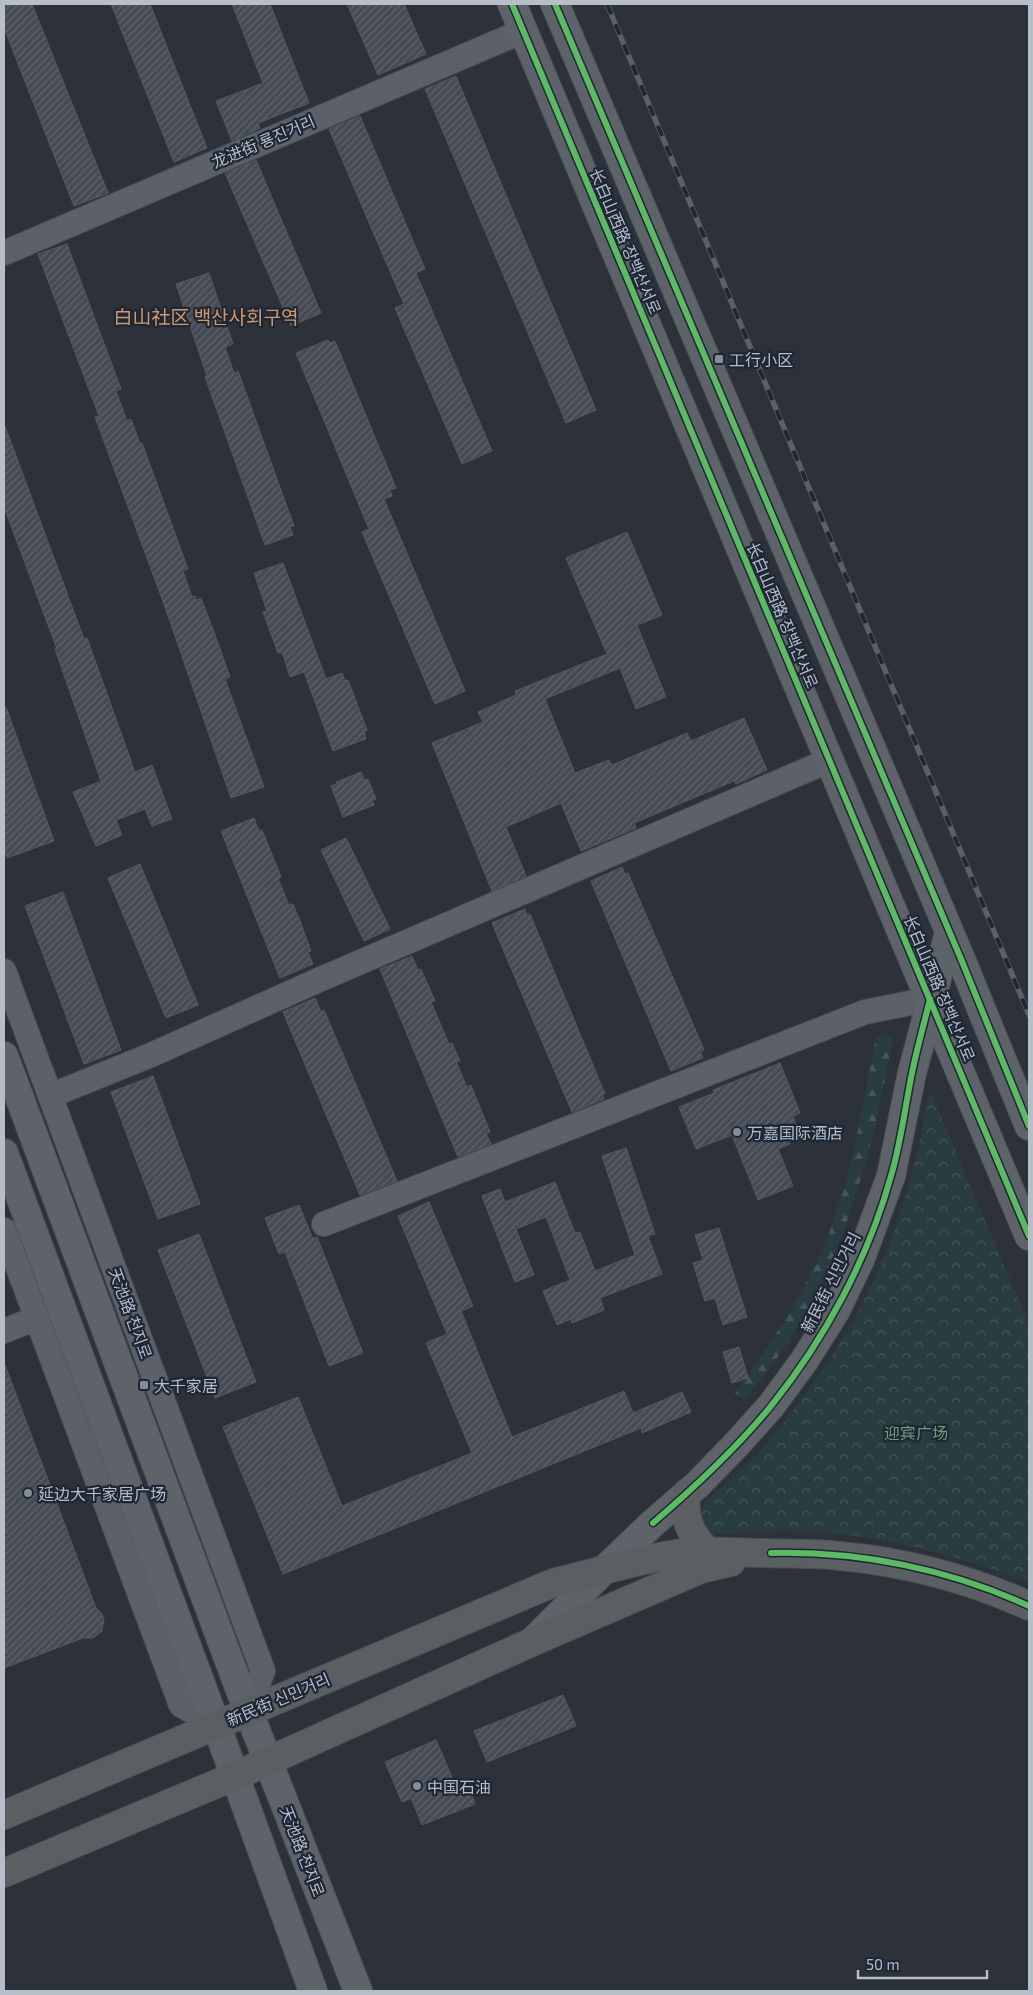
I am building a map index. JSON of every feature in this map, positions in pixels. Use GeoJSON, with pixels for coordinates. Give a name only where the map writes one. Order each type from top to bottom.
{"type":"FeatureCollection","features":[{"type":"Feature","properties":{"kind":"highway"},"geometry":{"type":"LineString","coordinates":[[687,1493],[685,1512],[687,1522],[696,1540],[708,1552]]}},
{"type":"Feature","properties":{"kind":"highway","name":"新民街 신민거리"},"geometry":{"type":"LineString","coordinates":[[4,1815],[553,1583],[640,1561],[690,1552],[839,1556],[909,1566],[962,1580],[1029,1606]]}},
{"type":"Feature","properties":{"kind":"highway","name":"新民街 신민거리"},"geometry":{"type":"LineString","coordinates":[[4,1873],[268,1762],[532,1642],[701,1569],[771,1553]]}},
{"type":"Feature","properties":{"kind":"main road","name":"长白山西路 장백산서로"},"geometry":{"type":"LineString","coordinates":[[512,4],[1029,1236]]}},
{"type":"Feature","properties":{"kind":"main road","name":"长白山西路 장백산서로"},"geometry":{"type":"LineString","coordinates":[[555,4],[949,932],[1029,1126]]}},
{"type":"Feature","properties":{"kind":"main road","name":"新民街 신민거리"},"geometry":{"type":"LineString","coordinates":[[532,1642],[603,1571],[734,1447],[771,1406],[804,1361],[835,1312],[860,1260],[891,1176],[912,1073],[949,932]]}},
{"type":"Feature","properties":{"kind":"main road","name":"天池路 천지로"},"geometry":{"type":"LineString","coordinates":[[4,1056],[248,1711],[358,1991]]}},
{"type":"Feature","properties":{"kind":"main road"},"geometry":{"type":"LineString","coordinates":[[4,1153],[313,1991]]}},
{"type":"Feature","properties":{"kind":"main road","name":"新民街 신민거리"},"geometry":{"type":"LineString","coordinates":[[553,1583],[653,1523]]}},
{"type":"Feature","properties":{"kind":"street","name":"龙进街 룡진거리"},"geometry":{"type":"LineString","coordinates":[[4,253],[523,31]]}},
{"type":"Feature","properties":{"kind":"street"},"geometry":{"type":"LineString","coordinates":[[50,1096],[151,1055],[830,760]]}},
{"type":"Feature","properties":{"kind":"street","name":"天池路 천지로"},"geometry":{"type":"LineString","coordinates":[[4,971],[263,1670],[248,1711]]}},
{"type":"Feature","properties":{"kind":"street"},"geometry":{"type":"LineString","coordinates":[[324,1224],[865,1012],[930,999]]}},
{"type":"Feature","properties":{"kind":"street"},"geometry":{"type":"LineString","coordinates":[[4,1230],[180,1705],[216,1725]]}},
{"type":"Feature","properties":{"kind":"street"},"geometry":{"type":"LineString","coordinates":[[4,1331],[36,1318]]}},
{"type":"Feature","properties":{"kind":"green space"},"geometry":{"type":"Polygon","coordinates":[[[876,1036],[893,1036],[887,1072],[860,1182],[835,1254],[819,1288],[789,1341],[744,1400],[735,1393],[798,1297],[819,1257],[837,1212],[851,1162],[876,1036]]]}},
{"type":"Feature","properties":{"kind":"green space","name":"迎宾广场"},"geometry":{"type":"Polygon","coordinates":[[[932,1095],[1029,1324],[1029,1582],[943,1554],[854,1536],[793,1531],[709,1533],[706,1532],[700,1516],[706,1502],[746,1466],[784,1423],[825,1366],[867,1295],[884,1258],[898,1220],[920,1141],[927,1100],[932,1095]]]}},
{"type":"Feature","properties":{"kind":"building"},"geometry":{"type":"Polygon","coordinates":[[[11,4],[32,4],[108,193],[74,206],[4,28],[4,7],[11,4]]]}},
{"type":"Feature","properties":{"kind":"building"},"geometry":{"type":"Polygon","coordinates":[[[111,4],[150,4],[207,148],[174,162],[111,4]]]}},
{"type":"Feature","properties":{"kind":"building"},"geometry":{"type":"Polygon","coordinates":[[[232,4],[270,4],[309,103],[258,123],[260,128],[232,141],[216,101],[263,83],[232,4]]]}},
{"type":"Feature","properties":{"kind":"building"},"geometry":{"type":"Polygon","coordinates":[[[347,4],[404,4],[426,54],[378,75],[347,4]]]}},
{"type":"Feature","properties":{"kind":"building"},"geometry":{"type":"Polygon","coordinates":[[[456,76],[596,410],[566,423],[425,89],[456,76]]]}},
{"type":"Feature","properties":{"kind":"building"},"geometry":{"type":"Polygon","coordinates":[[[360,116],[425,269],[416,273],[492,451],[462,464],[395,308],[404,304],[329,129],[360,116]]]}},
{"type":"Feature","properties":{"kind":"building"},"geometry":{"type":"Polygon","coordinates":[[[256,160],[321,313],[291,326],[225,173],[256,160]]]}},
{"type":"Feature","properties":{"kind":"building"},"geometry":{"type":"Polygon","coordinates":[[[67,244],[121,389],[116,391],[127,421],[131,419],[140,444],[142,443],[188,569],[183,571],[192,597],[195,596],[196,600],[201,598],[214,632],[230,677],[225,679],[264,787],[231,798],[165,607],[95,417],[99,416],[38,254],[67,244]]]}},
{"type":"Feature","properties":{"kind":"building"},"geometry":{"type":"Polygon","coordinates":[[[209,273],[233,344],[225,347],[234,373],[238,371],[294,526],[290,527],[293,535],[265,545],[205,377],[207,376],[176,284],[209,273]]]}},
{"type":"Feature","properties":{"kind":"building"},"geometry":{"type":"Polygon","coordinates":[[[328,340],[330,343],[335,341],[396,488],[390,490],[392,496],[384,499],[465,691],[435,704],[362,532],[369,529],[296,353],[328,340]]]}},
{"type":"Feature","properties":{"kind":"building"},"geometry":{"type":"Polygon","coordinates":[[[4,426],[84,639],[87,638],[135,772],[152,765],[172,819],[152,826],[145,809],[116,820],[122,835],[96,846],[73,792],[101,781],[55,649],[57,649],[4,507],[4,426]]]}},
{"type":"Feature","properties":{"kind":"building"},"geometry":{"type":"Polygon","coordinates":[[[627,532],[662,615],[637,625],[666,697],[636,709],[620,668],[545,699],[575,773],[609,760],[612,765],[687,733],[691,741],[744,718],[767,770],[736,784],[734,781],[634,823],[636,828],[581,851],[561,803],[506,827],[526,876],[492,891],[432,743],[483,722],[478,712],[516,695],[515,691],[607,654],[566,558],[627,532]]]}},
{"type":"Feature","properties":{"kind":"building"},"geometry":{"type":"Polygon","coordinates":[[[283,563],[326,679],[342,673],[345,681],[348,680],[367,730],[364,731],[366,739],[333,751],[304,672],[290,677],[282,652],[278,653],[263,612],[267,611],[254,573],[283,563]]]}},
{"type":"Feature","properties":{"kind":"building"},"geometry":{"type":"Polygon","coordinates":[[[6,707],[54,841],[7,858],[4,848],[4,708],[6,707]]]}},
{"type":"Feature","properties":{"kind":"building"},"geometry":{"type":"Polygon","coordinates":[[[361,772],[364,780],[368,779],[376,799],[372,800],[374,805],[343,817],[331,786],[337,784],[336,782],[361,772]]]}},
{"type":"Feature","properties":{"kind":"building"},"geometry":{"type":"Polygon","coordinates":[[[254,818],[259,831],[262,830],[281,877],[278,879],[289,905],[293,904],[311,951],[308,952],[313,964],[280,978],[221,831],[254,818]]]}},
{"type":"Feature","properties":{"kind":"building"},"geometry":{"type":"Polygon","coordinates":[[[346,838],[390,929],[364,941],[321,850],[346,838]]]}},
{"type":"Feature","properties":{"kind":"building"},"geometry":{"type":"Polygon","coordinates":[[[140,864],[198,1005],[166,1018],[108,878],[140,864]]]}},
{"type":"Feature","properties":{"kind":"building"},"geometry":{"type":"Polygon","coordinates":[[[622,867],[625,874],[628,873],[704,1050],[700,1052],[703,1058],[671,1071],[591,881],[622,867]]]}},
{"type":"Feature","properties":{"kind":"building"},"geometry":{"type":"Polygon","coordinates":[[[63,892],[121,1050],[84,1064],[25,906],[63,892]]]}},
{"type":"Feature","properties":{"kind":"building"},"geometry":{"type":"Polygon","coordinates":[[[525,909],[527,915],[530,914],[605,1094],[602,1095],[604,1099],[572,1112],[492,923],[525,909]]]}},
{"type":"Feature","properties":{"kind":"building"},"geometry":{"type":"Polygon","coordinates":[[[412,956],[418,970],[421,969],[435,1001],[431,1002],[449,1044],[452,1043],[460,1061],[456,1062],[467,1087],[471,1085],[490,1132],[486,1133],[491,1144],[458,1157],[380,969],[412,956]]]}},
{"type":"Feature","properties":{"kind":"building"},"geometry":{"type":"Polygon","coordinates":[[[315,998],[321,1012],[324,1010],[397,1181],[360,1195],[283,1012],[315,998]]]}},
{"type":"Feature","properties":{"kind":"building","name":"万嘉国际酒店"},"geometry":{"type":"Polygon","coordinates":[[[780,1063],[800,1113],[793,1116],[796,1125],[784,1130],[790,1144],[778,1149],[793,1186],[758,1200],[732,1135],[696,1149],[679,1107],[714,1093],[713,1090],[780,1063]]]}},
{"type":"Feature","properties":{"kind":"building"},"geometry":{"type":"Polygon","coordinates":[[[153,1076],[200,1204],[158,1219],[111,1092],[153,1076]]]}},
{"type":"Feature","properties":{"kind":"building"},"geometry":{"type":"Polygon","coordinates":[[[626,1148],[655,1234],[648,1236],[662,1274],[600,1298],[604,1310],[572,1323],[571,1319],[557,1325],[543,1291],[570,1280],[546,1217],[516,1229],[534,1275],[515,1282],[482,1196],[500,1189],[505,1202],[555,1182],[575,1233],[580,1232],[595,1271],[635,1255],[602,1156],[626,1148]]]}},
{"type":"Feature","properties":{"kind":"building"},"geometry":{"type":"Polygon","coordinates":[[[429,1202],[473,1306],[461,1311],[512,1437],[624,1391],[633,1413],[682,1392],[691,1412],[642,1433],[641,1428],[283,1574],[223,1427],[298,1397],[342,1506],[472,1453],[426,1343],[447,1334],[398,1216],[429,1202]]]}},
{"type":"Feature","properties":{"kind":"building"},"geometry":{"type":"Polygon","coordinates":[[[299,1205],[313,1239],[317,1237],[363,1353],[329,1366],[285,1252],[279,1254],[265,1218],[299,1205]]]}},
{"type":"Feature","properties":{"kind":"building"},"geometry":{"type":"Polygon","coordinates":[[[719,1228],[747,1317],[723,1325],[715,1298],[705,1301],[693,1263],[703,1260],[695,1235],[719,1228]]]}},
{"type":"Feature","properties":{"kind":"building"},"geometry":{"type":"Polygon","coordinates":[[[199,1234],[256,1382],[215,1398],[158,1250],[199,1234]]]}},
{"type":"Feature","properties":{"kind":"building"},"geometry":{"type":"Polygon","coordinates":[[[739,1347],[748,1378],[732,1383],[723,1352],[739,1347]]]}},
{"type":"Feature","properties":{"kind":"building","name":"延边大千家居广场"},"geometry":{"type":"Polygon","coordinates":[[[4,1365],[96,1608],[104,1619],[102,1631],[93,1638],[83,1638],[4,1668],[4,1365]]]}},
{"type":"Feature","properties":{"kind":"building"},"geometry":{"type":"Polygon","coordinates":[[[563,1695],[576,1726],[487,1762],[474,1731],[563,1695]]]}},
{"type":"Feature","properties":{"kind":"building"},"geometry":{"type":"Polygon","coordinates":[[[436,1740],[458,1791],[469,1786],[475,1804],[422,1825],[411,1798],[402,1802],[385,1762],[436,1740]]]}},
{"type":"Feature","properties":{"kind":"railway"},"geometry":{"type":"LineString","coordinates":[[607,4],[1029,1015]]}},
{"type":"Feature","properties":{"kind":"cycle path"},"geometry":{"type":"LineString","coordinates":[[512,4],[1029,1236]]}},
{"type":"Feature","properties":{"kind":"cycle path"},"geometry":{"type":"LineString","coordinates":[[555,4],[961,959],[1029,1126]]}},
{"type":"Feature","properties":{"kind":"cycle path"},"geometry":{"type":"LineString","coordinates":[[653,1523],[715,1467],[771,1406],[827,1326],[843,1297],[870,1238],[891,1176],[914,1064],[930,999]]}},
{"type":"Feature","properties":{"kind":"cycle path"},"geometry":{"type":"LineString","coordinates":[[771,1553],[838,1555],[903,1565],[936,1572],[967,1582],[1029,1606]]}},
{"type":"Feature","properties":{"kind":"place","name":"工行小区"},"geometry":{"type":"Point","coordinates":[719,359]}},
{"type":"Feature","properties":{"kind":"place","name":"万嘉国际酒店"},"geometry":{"type":"Point","coordinates":[737,1132]}},
{"type":"Feature","properties":{"kind":"place","name":"大千家居"},"geometry":{"type":"Point","coordinates":[144,1385]}},
{"type":"Feature","properties":{"kind":"place","name":"延边大千家居广场"},"geometry":{"type":"Point","coordinates":[28,1493]}},
{"type":"Feature","properties":{"kind":"place","name":"中国石油"},"geometry":{"type":"Point","coordinates":[417,1786]}},
{"type":"Feature","properties":{"kind":"district","name":"白山社区 백산사회구역"},"geometry":{"type":"Point","coordinates":[206,316]}}]}
